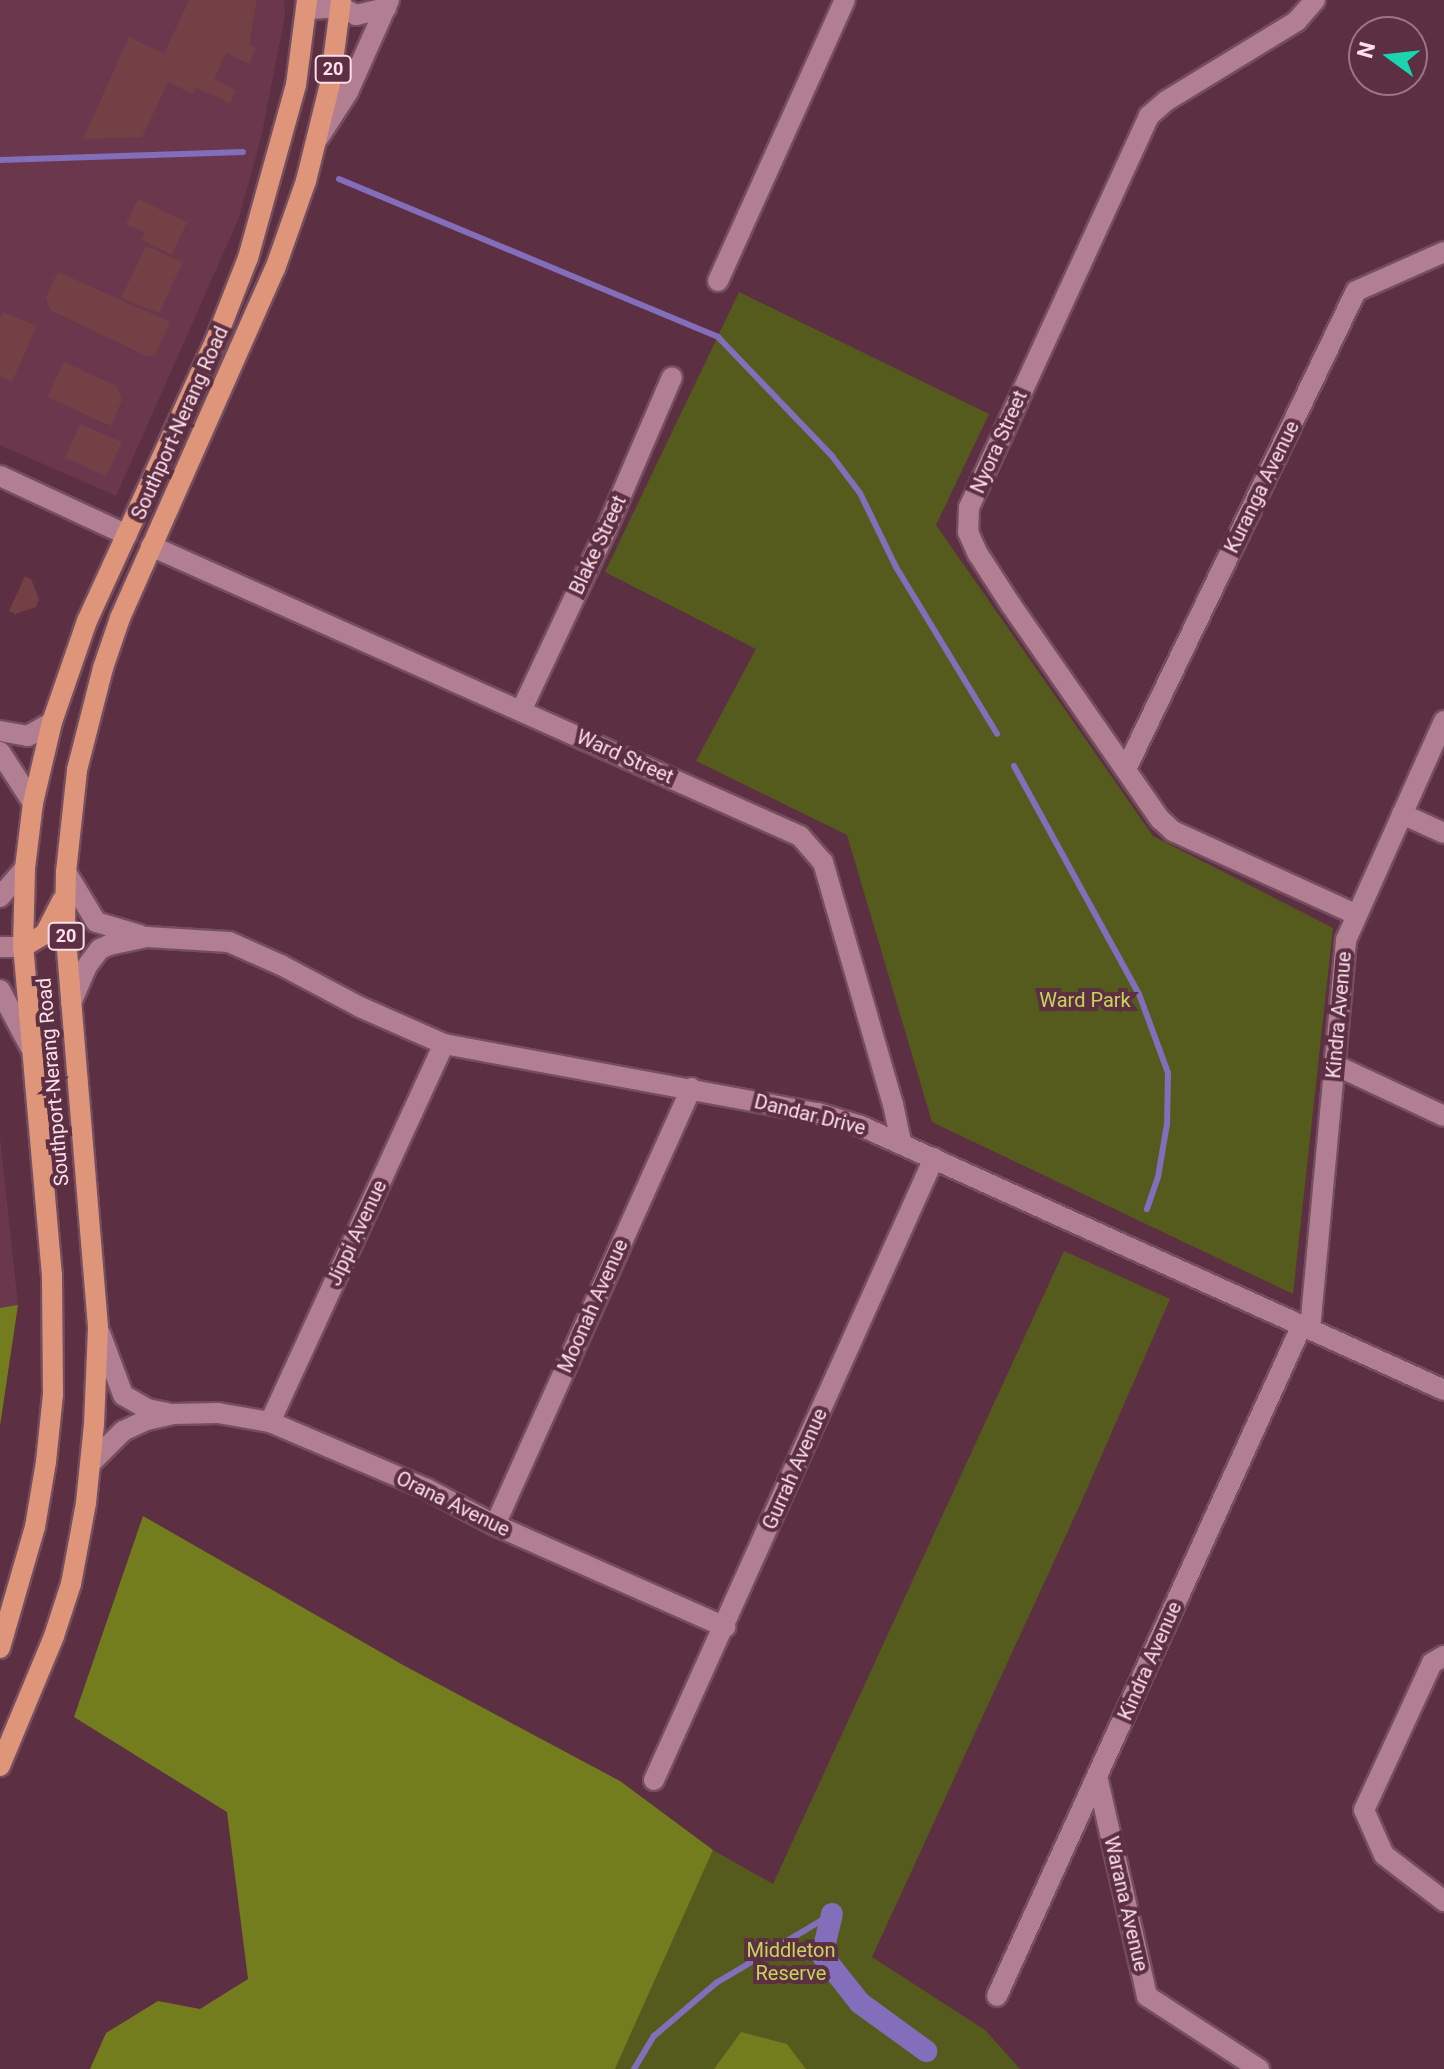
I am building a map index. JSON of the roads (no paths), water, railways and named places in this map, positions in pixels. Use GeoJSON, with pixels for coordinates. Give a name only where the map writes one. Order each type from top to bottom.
{"type":"FeatureCollection","features":[{"type":"Feature","properties":{"kind":"main road","name":"20"},"geometry":{"type":"LineString","coordinates":[[319,137],[342,2]]}},
{"type":"Feature","properties":{"kind":"main road","name":"Southport-Nerang Road"},"geometry":{"type":"LineString","coordinates":[[0,1648],[35,1527],[53,1394],[52,1276],[23,947],[25,868],[33,803],[52,722],[87,621],[215,342],[248,258],[287,121],[307,4]]}},
{"type":"Feature","properties":{"kind":"main road","name":"Southport-Nerang Road"},"geometry":{"type":"LineString","coordinates":[[0,1766],[54,1636],[71,1584],[90,1464],[98,1327],[70,1004],[66,881],[73,793],[85,729],[111,641],[275,269],[319,137]]}},
{"type":"Feature","properties":{"kind":"main road"},"geometry":{"type":"LineString","coordinates":[[23,947],[45,934],[66,881]]}},
{"type":"Feature","properties":{"kind":"street"},"geometry":{"type":"LineString","coordinates":[[718,281],[845,0]]}},
{"type":"Feature","properties":{"kind":"street","name":"Nyora Street"},"geometry":{"type":"LineString","coordinates":[[1315,0],[1297,21],[1166,101],[1149,116],[969,508],[968,532],[978,554],[1126,769],[1150,809],[1173,831],[1355,914]]}},
{"type":"Feature","properties":{"kind":"street"},"geometry":{"type":"LineString","coordinates":[[307,4],[342,2],[356,15],[388,4]]}},
{"type":"Feature","properties":{"kind":"street"},"geometry":{"type":"LineString","coordinates":[[319,137],[348,92],[388,4]]}},
{"type":"Feature","properties":{"kind":"street","name":"Kuranga Avenue"},"geometry":{"type":"LineString","coordinates":[[1126,769],[1356,291],[1444,252]]}},
{"type":"Feature","properties":{"kind":"street","name":"Blake Street"},"geometry":{"type":"LineString","coordinates":[[521,711],[607,528],[672,377]]}},
{"type":"Feature","properties":{"kind":"street"},"geometry":{"type":"LineString","coordinates":[[0,476],[127,535]]}},
{"type":"Feature","properties":{"kind":"street","name":"Ward Street"},"geometry":{"type":"LineString","coordinates":[[151,546],[800,836],[823,862],[893,1104],[901,1143]]}},
{"type":"Feature","properties":{"kind":"street","name":"Kindra Avenue"},"geometry":{"type":"LineString","coordinates":[[997,1996],[1306,1327],[1346,940],[1355,914],[1444,721]]}},
{"type":"Feature","properties":{"kind":"street"},"geometry":{"type":"LineString","coordinates":[[0,731],[28,736],[52,722]]}},
{"type":"Feature","properties":{"kind":"street"},"geometry":{"type":"LineString","coordinates":[[0,752],[33,803]]}},
{"type":"Feature","properties":{"kind":"street"},"geometry":{"type":"LineString","coordinates":[[1402,814],[1444,833]]}},
{"type":"Feature","properties":{"kind":"street"},"geometry":{"type":"LineString","coordinates":[[0,897],[25,868]]}},
{"type":"Feature","properties":{"kind":"street","name":"Dandar Drive"},"geometry":{"type":"LineString","coordinates":[[66,881],[96,922],[147,937],[229,942],[360,1007],[444,1044],[818,1113],[901,1143],[1444,1390]]}},
{"type":"Feature","properties":{"kind":"street","name":"Dandar Drive"},"geometry":{"type":"LineString","coordinates":[[70,1004],[81,976],[100,949],[147,937]]}},
{"type":"Feature","properties":{"kind":"street"},"geometry":{"type":"LineString","coordinates":[[0,947],[23,947]]}},
{"type":"Feature","properties":{"kind":"street"},"geometry":{"type":"LineString","coordinates":[[0,990],[30,1047]]}},
{"type":"Feature","properties":{"kind":"street","name":"Jippi Avenue"},"geometry":{"type":"LineString","coordinates":[[270,1422],[444,1044]]}},
{"type":"Feature","properties":{"kind":"street"},"geometry":{"type":"LineString","coordinates":[[1335,1065],[1444,1116]]}},
{"type":"Feature","properties":{"kind":"street","name":"Moonah Avenue"},"geometry":{"type":"LineString","coordinates":[[495,1525],[691,1088]]}},
{"type":"Feature","properties":{"kind":"street","name":"Gurrah Avenue"},"geometry":{"type":"LineString","coordinates":[[654,1780],[934,1158]]}},
{"type":"Feature","properties":{"kind":"street","name":"Orana Avenue"},"geometry":{"type":"LineString","coordinates":[[98,1327],[123,1395],[147,1409],[172,1414],[218,1413],[270,1422],[427,1489],[495,1525],[725,1627]]}},
{"type":"Feature","properties":{"kind":"street","name":"Orana Avenue"},"geometry":{"type":"LineString","coordinates":[[90,1464],[128,1428],[172,1414]]}},
{"type":"Feature","properties":{"kind":"street"},"geometry":{"type":"LineString","coordinates":[[1444,1656],[1432,1663],[1364,1810],[1384,1855],[1444,1901]]}},
{"type":"Feature","properties":{"kind":"street","name":"Warana Avenue"},"geometry":{"type":"LineString","coordinates":[[1097,1776],[1147,1996],[1259,2069]]}},
{"type":"Feature","properties":{"kind":"waterway"},"geometry":{"type":"LineString","coordinates":[[0,160],[243,152]]}},
{"type":"Feature","properties":{"kind":"waterway"},"geometry":{"type":"LineString","coordinates":[[339,179],[718,337],[832,456],[860,493],[896,567],[997,734]]}},
{"type":"Feature","properties":{"kind":"waterway"},"geometry":{"type":"LineString","coordinates":[[1014,766],[1139,994],[1168,1073],[1167,1124],[1158,1177],[1147,1209]]}},
{"type":"Feature","properties":{"kind":"waterway"},"geometry":{"type":"LineString","coordinates":[[634,2069],[654,2036],[716,1983],[832,1914]]}},
{"type":"Feature","properties":{"kind":"waterway"},"geometry":{"type":"LineString","coordinates":[[832,1914],[822,1955],[860,2003],[926,2051]]}},
{"type":"Feature","properties":{"kind":"park label","name":"Ward Park"},"geometry":{"type":"Point","coordinates":[1085,1000]}},
{"type":"Feature","properties":{"kind":"park label","name":"Middleton Reserve"},"geometry":{"type":"Point","coordinates":[791,1962]}}]}
